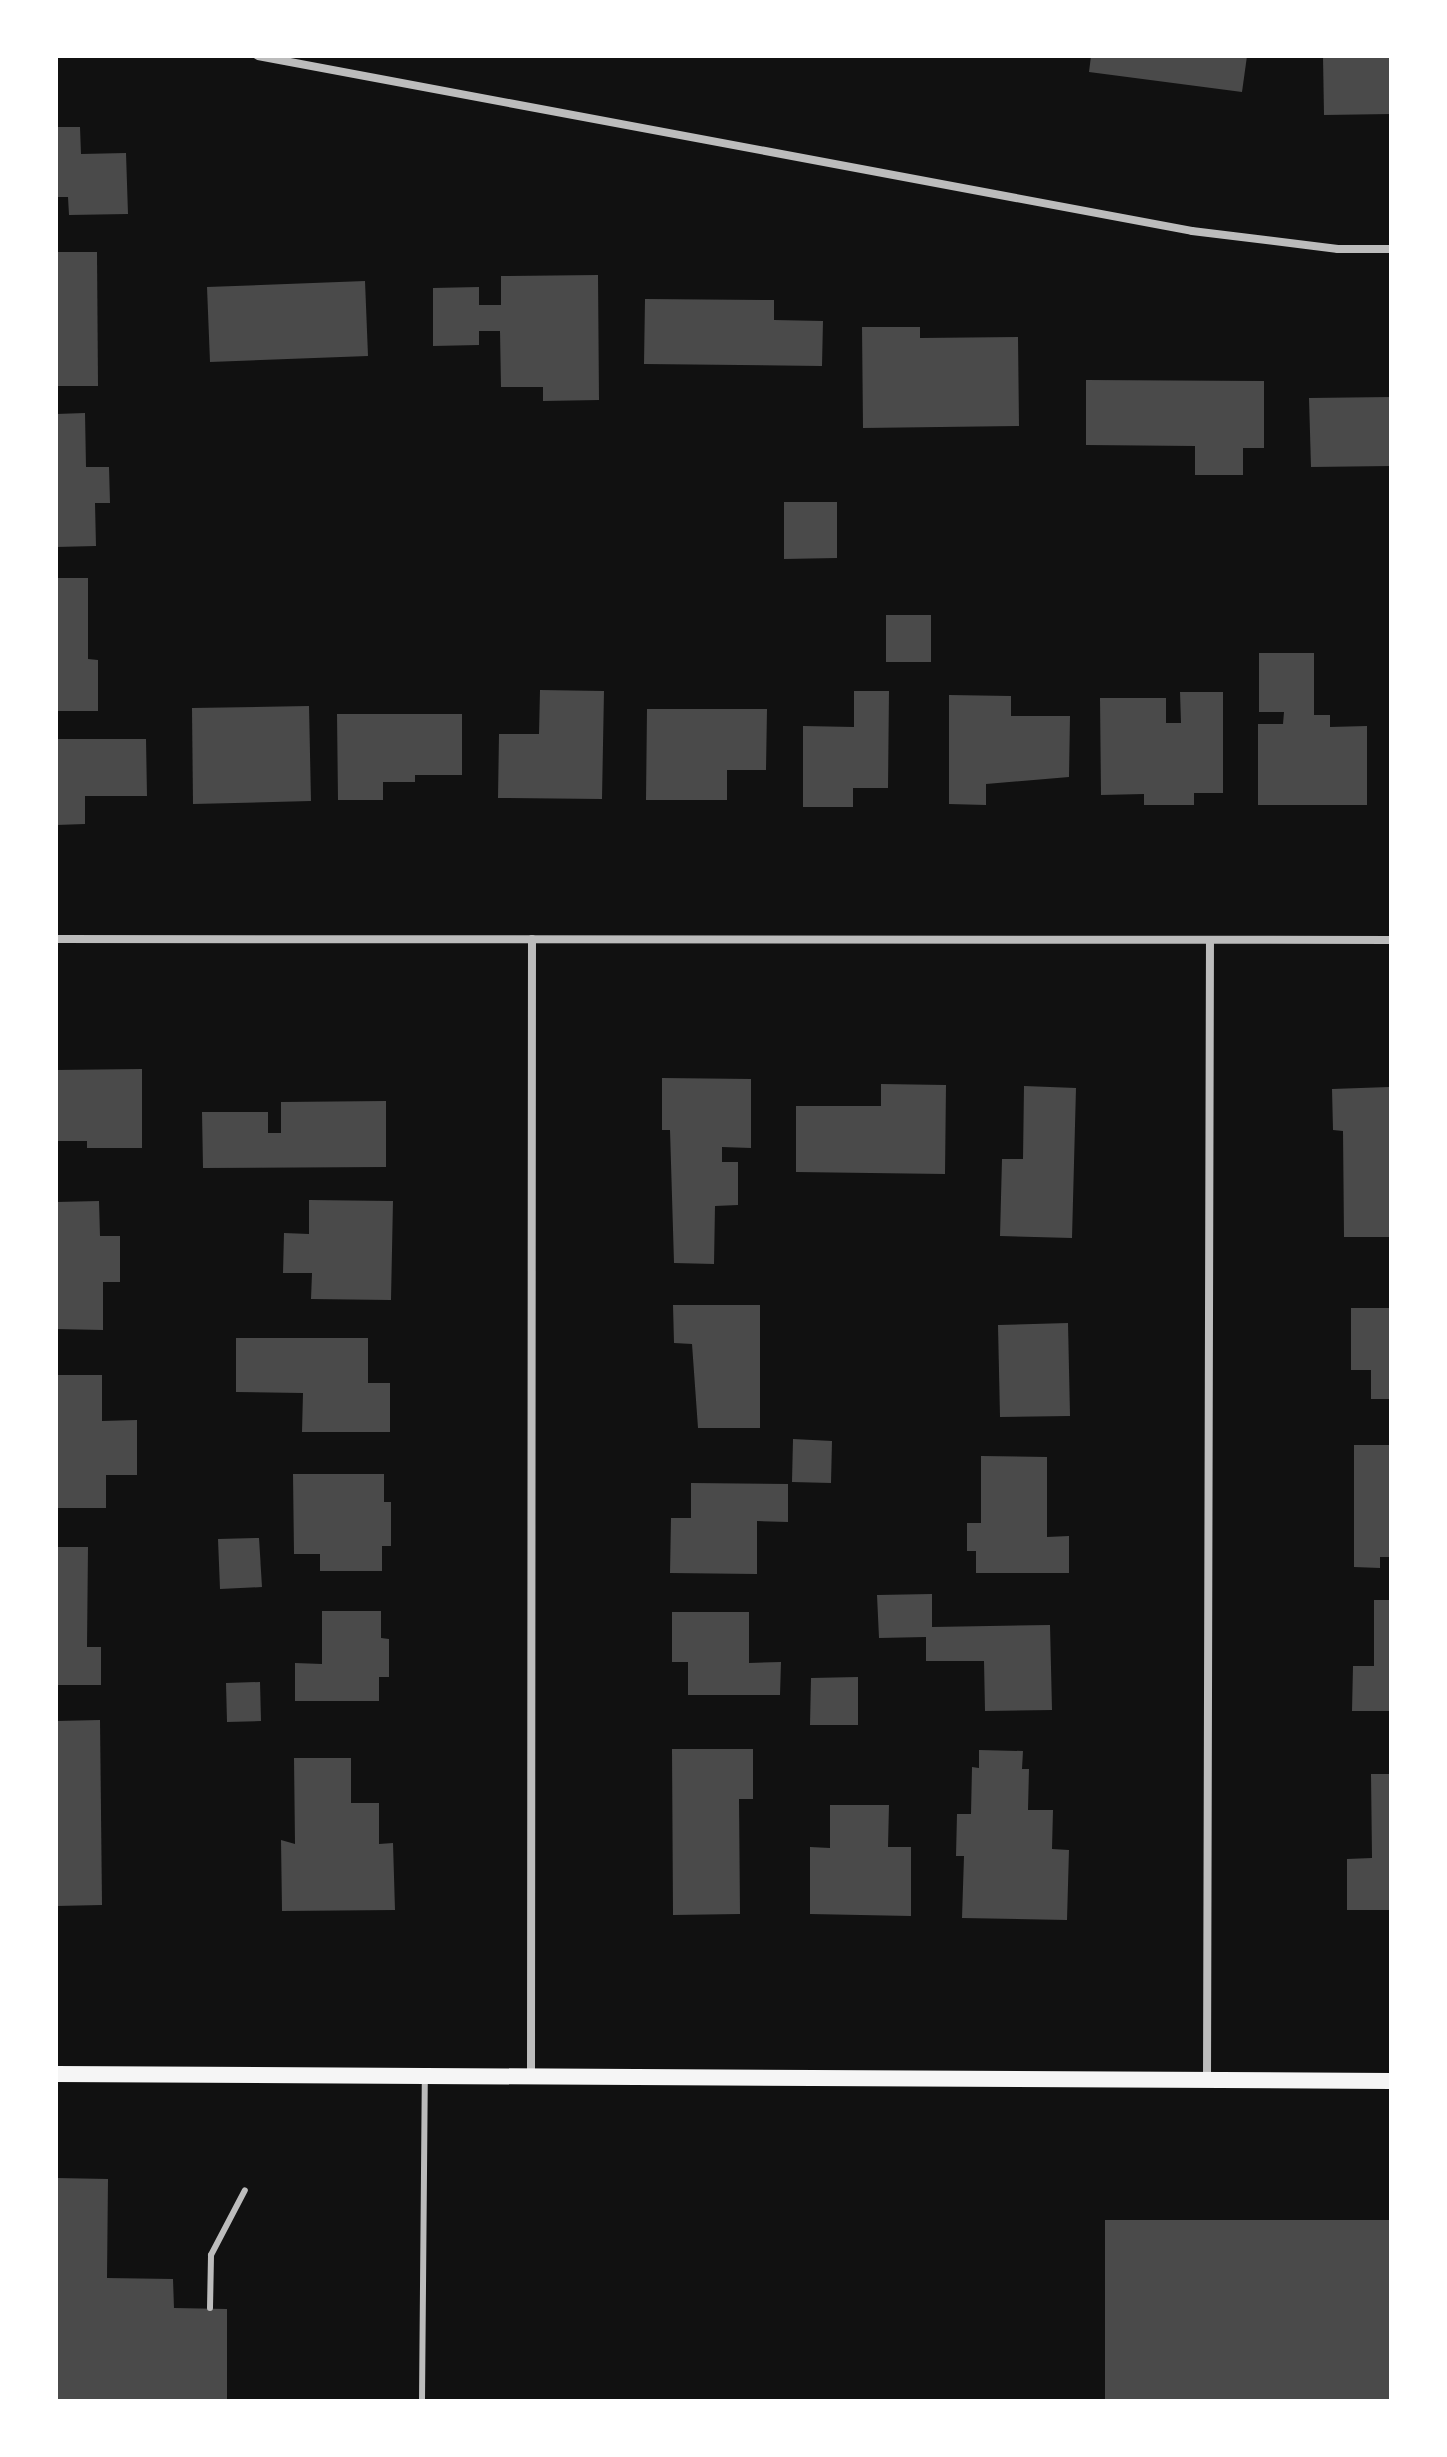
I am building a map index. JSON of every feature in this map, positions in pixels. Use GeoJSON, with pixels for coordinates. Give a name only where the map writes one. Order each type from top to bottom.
{"type":"FeatureCollection","features":[{"type":"Feature","properties":{"kind":"main road"},"geometry":{"type":"LineString","coordinates":[[56,2074],[1391,2081]]}},
{"type":"Feature","properties":{"kind":"street"},"geometry":{"type":"LineString","coordinates":[[258,56],[1192,231],[1338,249],[1391,249]]}},
{"type":"Feature","properties":{"kind":"street"},"geometry":{"type":"LineString","coordinates":[[56,939],[1391,940]]}},
{"type":"Feature","properties":{"kind":"street"},"geometry":{"type":"LineString","coordinates":[[531,2076],[532,939]]}},
{"type":"Feature","properties":{"kind":"street"},"geometry":{"type":"LineString","coordinates":[[1207,2079],[1210,940]]}},
{"type":"Feature","properties":{"kind":"lane"},"geometry":{"type":"LineString","coordinates":[[422,2401],[425,2076]]}},
{"type":"Feature","properties":{"kind":"lane"},"geometry":{"type":"LineString","coordinates":[[210,2308],[211,2255],[245,2190]]}},
{"type":"Feature","properties":{"kind":"building"},"geometry":{"type":"Polygon","coordinates":[[[1091,56],[1247,56],[1242,92],[1089,72],[1091,56]]]}},
{"type":"Feature","properties":{"kind":"building"},"geometry":{"type":"Polygon","coordinates":[[[1323,56],[1391,56],[1391,114],[1324,115],[1323,56]]]}},
{"type":"Feature","properties":{"kind":"building"},"geometry":{"type":"Polygon","coordinates":[[[56,127],[80,127],[81,154],[126,153],[128,214],[69,215],[68,197],[56,197],[56,127]]]}},
{"type":"Feature","properties":{"kind":"building"},"geometry":{"type":"Polygon","coordinates":[[[56,252],[97,252],[98,386],[56,386],[56,252]]]}},
{"type":"Feature","properties":{"kind":"building"},"geometry":{"type":"Polygon","coordinates":[[[598,275],[599,400],[543,401],[543,387],[501,387],[500,331],[479,331],[479,345],[433,346],[433,288],[479,287],[479,305],[501,305],[501,276],[598,275]]]}},
{"type":"Feature","properties":{"kind":"building"},"geometry":{"type":"Polygon","coordinates":[[[365,281],[368,356],[210,362],[207,287],[365,281]]]}},
{"type":"Feature","properties":{"kind":"building"},"geometry":{"type":"Polygon","coordinates":[[[645,299],[774,300],[774,320],[823,321],[822,366],[644,364],[645,299]]]}},
{"type":"Feature","properties":{"kind":"building"},"geometry":{"type":"Polygon","coordinates":[[[862,327],[920,327],[920,338],[1018,337],[1019,426],[863,428],[862,327]]]}},
{"type":"Feature","properties":{"kind":"building"},"geometry":{"type":"Polygon","coordinates":[[[1086,380],[1264,381],[1264,448],[1243,448],[1243,475],[1195,475],[1195,446],[1086,445],[1086,380]]]}},
{"type":"Feature","properties":{"kind":"building"},"geometry":{"type":"Polygon","coordinates":[[[1391,397],[1391,466],[1311,467],[1309,398],[1391,397]]]}},
{"type":"Feature","properties":{"kind":"building"},"geometry":{"type":"Polygon","coordinates":[[[85,413],[86,467],[109,467],[110,503],[95,503],[96,546],[56,547],[56,414],[85,413]]]}},
{"type":"Feature","properties":{"kind":"building"},"geometry":{"type":"Polygon","coordinates":[[[784,502],[837,502],[837,558],[784,559],[784,502]]]}},
{"type":"Feature","properties":{"kind":"building"},"geometry":{"type":"Polygon","coordinates":[[[56,578],[88,578],[88,659],[98,660],[98,711],[56,711],[56,578]]]}},
{"type":"Feature","properties":{"kind":"building"},"geometry":{"type":"Polygon","coordinates":[[[886,615],[931,615],[931,662],[886,662],[886,615]]]}},
{"type":"Feature","properties":{"kind":"building"},"geometry":{"type":"Polygon","coordinates":[[[1259,653],[1314,653],[1314,715],[1330,715],[1330,727],[1367,726],[1367,805],[1258,805],[1258,724],[1283,724],[1284,712],[1259,712],[1259,653]]]}},
{"type":"Feature","properties":{"kind":"building"},"geometry":{"type":"Polygon","coordinates":[[[540,690],[604,691],[602,799],[498,798],[499,734],[539,734],[540,690]]]}},
{"type":"Feature","properties":{"kind":"building"},"geometry":{"type":"Polygon","coordinates":[[[854,691],[889,691],[888,788],[853,788],[853,807],[803,807],[803,726],[854,727],[854,691]]]}},
{"type":"Feature","properties":{"kind":"building"},"geometry":{"type":"Polygon","coordinates":[[[1180,692],[1223,692],[1223,793],[1194,793],[1194,805],[1144,805],[1144,794],[1101,795],[1100,698],[1166,698],[1166,723],[1181,723],[1180,692]]]}},
{"type":"Feature","properties":{"kind":"building"},"geometry":{"type":"Polygon","coordinates":[[[949,695],[1011,696],[1011,716],[1070,716],[1069,777],[986,784],[986,805],[949,804],[949,695]]]}},
{"type":"Feature","properties":{"kind":"building"},"geometry":{"type":"Polygon","coordinates":[[[309,706],[311,801],[193,804],[192,708],[309,706]]]}},
{"type":"Feature","properties":{"kind":"building"},"geometry":{"type":"Polygon","coordinates":[[[647,709],[767,709],[766,770],[727,770],[727,800],[646,800],[647,709]]]}},
{"type":"Feature","properties":{"kind":"building"},"geometry":{"type":"Polygon","coordinates":[[[337,714],[462,714],[462,775],[415,775],[415,782],[383,782],[383,800],[338,800],[337,714]]]}},
{"type":"Feature","properties":{"kind":"building"},"geometry":{"type":"Polygon","coordinates":[[[56,739],[146,739],[147,796],[85,796],[85,824],[56,825],[56,739]]]}},
{"type":"Feature","properties":{"kind":"building"},"geometry":{"type":"Polygon","coordinates":[[[142,1069],[142,1148],[87,1148],[87,1141],[56,1141],[56,1070],[142,1069]]]}},
{"type":"Feature","properties":{"kind":"building"},"geometry":{"type":"Polygon","coordinates":[[[662,1078],[751,1079],[751,1148],[722,1147],[722,1162],[738,1162],[738,1205],[715,1206],[714,1264],[674,1263],[670,1130],[662,1130],[662,1078]]]}},
{"type":"Feature","properties":{"kind":"building"},"geometry":{"type":"Polygon","coordinates":[[[881,1084],[946,1085],[945,1174],[796,1172],[796,1106],[881,1106],[881,1084]]]}},
{"type":"Feature","properties":{"kind":"building"},"geometry":{"type":"Polygon","coordinates":[[[1024,1086],[1076,1088],[1072,1238],[1000,1236],[1002,1159],[1023,1159],[1024,1086]]]}},
{"type":"Feature","properties":{"kind":"building"},"geometry":{"type":"Polygon","coordinates":[[[1389,1087],[1391,1237],[1344,1237],[1343,1131],[1333,1130],[1332,1089],[1389,1087]]]}},
{"type":"Feature","properties":{"kind":"building"},"geometry":{"type":"Polygon","coordinates":[[[386,1101],[386,1167],[203,1168],[202,1112],[268,1112],[268,1133],[281,1133],[281,1102],[386,1101]]]}},
{"type":"Feature","properties":{"kind":"building"},"geometry":{"type":"Polygon","coordinates":[[[309,1200],[393,1201],[391,1300],[311,1299],[312,1273],[283,1273],[284,1233],[309,1234],[309,1200]]]}},
{"type":"Feature","properties":{"kind":"building"},"geometry":{"type":"Polygon","coordinates":[[[99,1201],[100,1236],[120,1236],[120,1282],[103,1282],[103,1330],[56,1329],[56,1202],[99,1201]]]}},
{"type":"Feature","properties":{"kind":"building"},"geometry":{"type":"Polygon","coordinates":[[[673,1305],[760,1305],[760,1428],[698,1428],[692,1344],[674,1343],[673,1305]]]}},
{"type":"Feature","properties":{"kind":"building"},"geometry":{"type":"Polygon","coordinates":[[[1351,1308],[1391,1308],[1391,1399],[1371,1399],[1371,1370],[1351,1370],[1351,1308]]]}},
{"type":"Feature","properties":{"kind":"building"},"geometry":{"type":"Polygon","coordinates":[[[1068,1323],[1070,1416],[1000,1417],[998,1325],[1068,1323]]]}},
{"type":"Feature","properties":{"kind":"building"},"geometry":{"type":"Polygon","coordinates":[[[236,1338],[368,1338],[368,1383],[390,1383],[390,1432],[302,1432],[303,1393],[236,1392],[236,1338]]]}},
{"type":"Feature","properties":{"kind":"building"},"geometry":{"type":"Polygon","coordinates":[[[56,1375],[102,1375],[102,1421],[137,1420],[137,1475],[106,1475],[106,1508],[56,1508],[56,1375]]]}},
{"type":"Feature","properties":{"kind":"building"},"geometry":{"type":"Polygon","coordinates":[[[793,1439],[832,1441],[831,1483],[792,1482],[793,1439]]]}},
{"type":"Feature","properties":{"kind":"building"},"geometry":{"type":"Polygon","coordinates":[[[1354,1445],[1391,1445],[1391,1557],[1380,1557],[1380,1568],[1354,1567],[1354,1445]]]}},
{"type":"Feature","properties":{"kind":"building"},"geometry":{"type":"Polygon","coordinates":[[[981,1456],[1047,1457],[1047,1537],[1069,1536],[1069,1573],[976,1573],[976,1551],[967,1551],[967,1523],[981,1523],[981,1456]]]}},
{"type":"Feature","properties":{"kind":"building"},"geometry":{"type":"Polygon","coordinates":[[[293,1474],[384,1474],[384,1502],[391,1502],[391,1546],[382,1546],[382,1571],[320,1571],[320,1554],[294,1554],[293,1474]]]}},
{"type":"Feature","properties":{"kind":"building"},"geometry":{"type":"Polygon","coordinates":[[[691,1483],[788,1484],[788,1522],[757,1521],[757,1574],[670,1573],[671,1518],[691,1518],[691,1483]]]}},
{"type":"Feature","properties":{"kind":"building"},"geometry":{"type":"Polygon","coordinates":[[[259,1538],[262,1587],[220,1589],[218,1539],[259,1538]]]}},
{"type":"Feature","properties":{"kind":"building"},"geometry":{"type":"Polygon","coordinates":[[[56,1547],[88,1547],[87,1647],[101,1647],[101,1685],[56,1685],[56,1547]]]}},
{"type":"Feature","properties":{"kind":"building"},"geometry":{"type":"Polygon","coordinates":[[[932,1594],[932,1627],[1050,1625],[1052,1710],[985,1711],[984,1661],[926,1661],[926,1637],[879,1638],[877,1595],[932,1594]]]}},
{"type":"Feature","properties":{"kind":"building"},"geometry":{"type":"Polygon","coordinates":[[[1374,1600],[1391,1600],[1391,1711],[1352,1711],[1353,1666],[1374,1666],[1374,1600]]]}},
{"type":"Feature","properties":{"kind":"building"},"geometry":{"type":"Polygon","coordinates":[[[322,1611],[381,1611],[381,1638],[389,1639],[389,1677],[379,1677],[379,1701],[295,1701],[295,1663],[322,1664],[322,1611]]]}},
{"type":"Feature","properties":{"kind":"building"},"geometry":{"type":"Polygon","coordinates":[[[672,1612],[749,1612],[749,1663],[781,1662],[780,1695],[688,1695],[688,1662],[672,1662],[672,1612]]]}},
{"type":"Feature","properties":{"kind":"building"},"geometry":{"type":"Polygon","coordinates":[[[858,1677],[858,1725],[810,1725],[811,1678],[858,1677]]]}},
{"type":"Feature","properties":{"kind":"building"},"geometry":{"type":"Polygon","coordinates":[[[260,1682],[261,1721],[227,1722],[226,1683],[260,1682]]]}},
{"type":"Feature","properties":{"kind":"building"},"geometry":{"type":"Polygon","coordinates":[[[100,1720],[102,1905],[56,1906],[56,1721],[100,1720]]]}},
{"type":"Feature","properties":{"kind":"building"},"geometry":{"type":"Polygon","coordinates":[[[672,1749],[753,1749],[753,1799],[739,1799],[740,1914],[673,1915],[672,1749]]]}},
{"type":"Feature","properties":{"kind":"building"},"geometry":{"type":"Polygon","coordinates":[[[979,1750],[1023,1751],[1022,1769],[1029,1769],[1028,1810],[1053,1810],[1052,1849],[1069,1850],[1067,1920],[962,1918],[964,1856],[956,1856],[957,1814],[971,1814],[972,1767],[979,1768],[979,1750]]]}},
{"type":"Feature","properties":{"kind":"building"},"geometry":{"type":"Polygon","coordinates":[[[294,1758],[351,1758],[351,1803],[379,1803],[379,1844],[393,1843],[395,1910],[282,1911],[281,1840],[295,1844],[294,1758]]]}},
{"type":"Feature","properties":{"kind":"building"},"geometry":{"type":"Polygon","coordinates":[[[1371,1774],[1391,1774],[1391,1910],[1347,1910],[1347,1859],[1372,1858],[1371,1774]]]}},
{"type":"Feature","properties":{"kind":"building"},"geometry":{"type":"Polygon","coordinates":[[[830,1805],[889,1805],[888,1847],[911,1847],[911,1916],[810,1914],[810,1847],[830,1848],[830,1805]]]}},
{"type":"Feature","properties":{"kind":"building"},"geometry":{"type":"Polygon","coordinates":[[[56,2178],[108,2179],[107,2278],[173,2279],[174,2308],[227,2309],[227,2401],[56,2401],[56,2178]]]}},
{"type":"Feature","properties":{"kind":"building"},"geometry":{"type":"Polygon","coordinates":[[[1105,2220],[1391,2220],[1391,2401],[1105,2401],[1105,2220]]]}}]}
